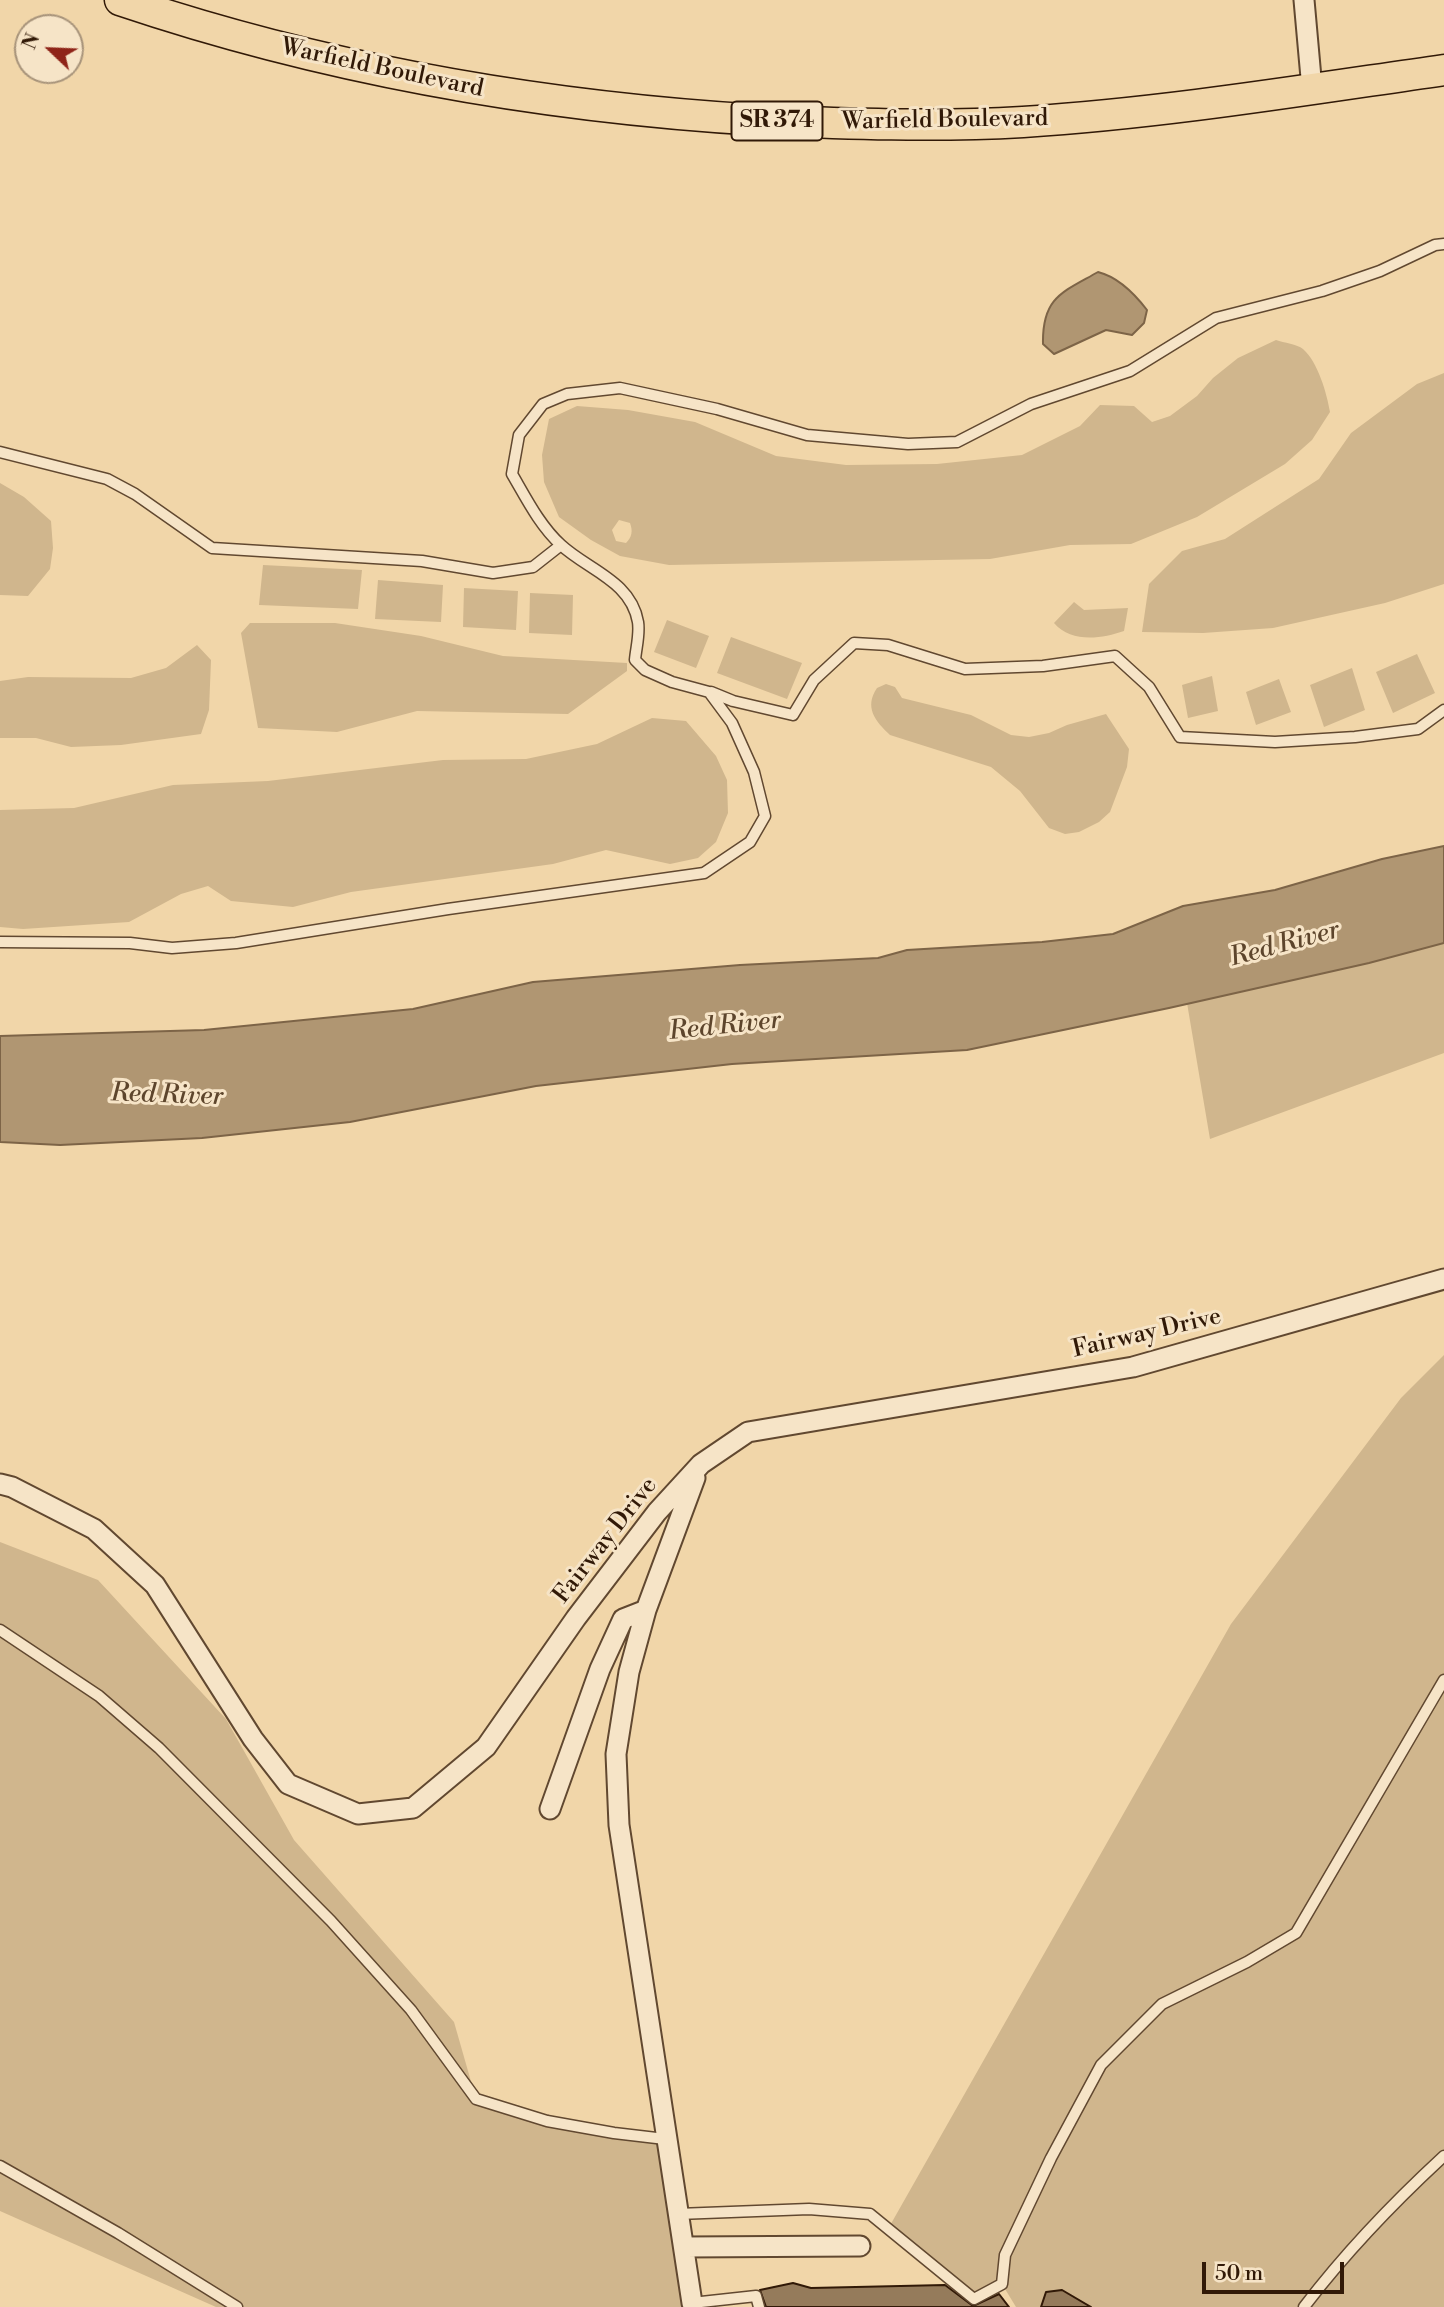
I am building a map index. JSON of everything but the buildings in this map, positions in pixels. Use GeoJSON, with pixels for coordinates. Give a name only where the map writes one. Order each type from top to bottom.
{"type":"FeatureCollection","features":[{"type":"Feature","properties":{"kind":"main road","name":"Warfield Boulevard"},"geometry":{"type":"LineString","coordinates":[[120,0],[246,40],[326,60],[463,88],[668,114],[902,125],[1009,122],[1134,112],[1444,70]]}},
{"type":"Feature","properties":{"kind":"street"},"geometry":{"type":"LineString","coordinates":[[1304,0],[1312,89]]}},
{"type":"Feature","properties":{"kind":"street","name":"Fairway Drive"},"geometry":{"type":"LineString","coordinates":[[0,1484],[12,1487],[94,1529],[155,1586],[253,1739],[288,1784],[358,1814],[413,1808],[486,1747],[576,1618],[657,1512],[701,1464],[748,1432],[1133,1367],[1444,1279]]}},
{"type":"Feature","properties":{"kind":"street"},"geometry":{"type":"LineString","coordinates":[[691,2305],[619,1825],[616,1754],[629,1672],[646,1610],[701,1464]]}},
{"type":"Feature","properties":{"kind":"street"},"geometry":{"type":"LineString","coordinates":[[550,1809],[600,1669],[623,1619],[646,1610]]}},
{"type":"Feature","properties":{"kind":"street"},"geometry":{"type":"LineString","coordinates":[[684,2247],[860,2246]]}},
{"type":"Feature","properties":{"kind":"lane"},"geometry":{"type":"LineString","coordinates":[[1444,244],[1435,245],[1380,271],[1322,291],[1216,318],[1130,371],[1031,404],[957,442],[908,444],[807,435],[717,409],[620,388],[567,394],[543,404],[520,435],[512,474],[534,513],[561,545],[606,576],[632,600],[639,624],[635,660],[645,670],[672,682],[733,701],[793,715],[814,680],[854,643],[888,646],[965,669],[1043,666],[1115,656],[1149,687],[1180,737],[1275,741],[1355,737],[1418,729],[1444,710]]}},
{"type":"Feature","properties":{"kind":"lane"},"geometry":{"type":"LineString","coordinates":[[0,452],[107,479],[135,494],[212,548],[422,561],[492,573],[533,567],[561,545]]}},
{"type":"Feature","properties":{"kind":"lane"},"geometry":{"type":"LineString","coordinates":[[0,942],[130,943],[173,948],[236,943],[448,909],[704,873],[750,842],[765,816],[754,772],[743,747],[732,723],[709,692]]}},
{"type":"Feature","properties":{"kind":"lane"},"geometry":{"type":"LineString","coordinates":[[0,1630],[99,1696],[159,1748],[331,1921],[411,2010],[476,2099],[547,2121],[614,2133],[665,2138]]}},
{"type":"Feature","properties":{"kind":"lane"},"geometry":{"type":"LineString","coordinates":[[678,2214],[809,2209],[870,2214],[978,2303],[1002,2284],[1004,2255],[1051,2158],[1101,2065],[1162,2004],[1247,1962],[1296,1933],[1444,1680]]}},
{"type":"Feature","properties":{"kind":"lane"},"geometry":{"type":"LineString","coordinates":[[1304,2307],[1336,2264],[1399,2197],[1444,2156]]}},
{"type":"Feature","properties":{"kind":"lane"},"geometry":{"type":"LineString","coordinates":[[0,2166],[118,2233],[237,2307]]}},
{"type":"Feature","properties":{"kind":"lane"},"geometry":{"type":"LineString","coordinates":[[691,2305],[756,2296],[759,2307]]}},
{"type":"Feature","properties":{"kind":"shaded area"},"geometry":{"type":"Polygon","coordinates":[[[1276,340],[1300,347],[1317,370],[1330,412],[1312,440],[1285,464],[1197,517],[1131,544],[1070,545],[990,559],[669,565],[620,556],[591,540],[559,517],[544,482],[542,455],[549,419],[577,406],[628,410],[695,422],[776,456],[846,465],[937,464],[1022,455],[1080,426],[1100,405],[1134,406],[1152,422],[1170,416],[1197,396],[1213,378],[1238,358],[1276,340]],[[619,520],[612,530],[616,541],[628,541],[631,534],[630,523],[619,520]]]}},
{"type":"Feature","properties":{"kind":"shaded area"},"geometry":{"type":"Polygon","coordinates":[[[1444,373],[1444,584],[1385,603],[1273,628],[1203,633],[1142,632],[1149,584],[1182,551],[1225,539],[1319,479],[1351,433],[1417,384],[1444,373]]]}},
{"type":"Feature","properties":{"kind":"shaded area"},"geometry":{"type":"Polygon","coordinates":[[[0,483],[24,497],[51,521],[53,548],[50,569],[28,596],[0,595],[0,483]]]}},
{"type":"Feature","properties":{"kind":"shaded area"},"geometry":{"type":"Polygon","coordinates":[[[263,565],[362,570],[358,609],[259,605],[263,565]]]}},
{"type":"Feature","properties":{"kind":"shaded area"},"geometry":{"type":"Polygon","coordinates":[[[378,580],[443,585],[441,622],[375,619],[378,580]]]}},
{"type":"Feature","properties":{"kind":"shaded area"},"geometry":{"type":"Polygon","coordinates":[[[464,588],[518,591],[516,630],[463,627],[464,588]]]}},
{"type":"Feature","properties":{"kind":"shaded area"},"geometry":{"type":"Polygon","coordinates":[[[530,593],[573,595],[572,635],[529,633],[530,593]]]}},
{"type":"Feature","properties":{"kind":"shaded area"},"geometry":{"type":"Polygon","coordinates":[[[1074,602],[1084,610],[1128,608],[1124,631],[1087,638],[1069,634],[1054,623],[1074,602]]]}},
{"type":"Feature","properties":{"kind":"shaded area"},"geometry":{"type":"Polygon","coordinates":[[[667,620],[709,636],[696,668],[654,652],[667,620]]]}},
{"type":"Feature","properties":{"kind":"shaded area"},"geometry":{"type":"Polygon","coordinates":[[[250,623],[335,623],[421,636],[503,656],[627,663],[627,671],[568,714],[417,711],[337,732],[258,728],[241,633],[250,623]]]}},
{"type":"Feature","properties":{"kind":"shaded area"},"geometry":{"type":"Polygon","coordinates":[[[731,637],[802,663],[787,699],[717,673],[731,637]]]}},
{"type":"Feature","properties":{"kind":"shaded area"},"geometry":{"type":"Polygon","coordinates":[[[197,645],[211,660],[209,710],[201,734],[121,745],[71,747],[36,738],[0,738],[0,681],[28,677],[131,678],[166,668],[197,645]]]}},
{"type":"Feature","properties":{"kind":"shaded area"},"geometry":{"type":"Polygon","coordinates":[[[1417,654],[1435,693],[1393,713],[1376,672],[1417,654]]]}},
{"type":"Feature","properties":{"kind":"shaded area"},"geometry":{"type":"Polygon","coordinates":[[[1352,668],[1365,710],[1324,727],[1310,685],[1352,668]]]}},
{"type":"Feature","properties":{"kind":"shaded area"},"geometry":{"type":"Polygon","coordinates":[[[1212,676],[1218,711],[1188,718],[1182,685],[1212,676]]]}},
{"type":"Feature","properties":{"kind":"shaded area"},"geometry":{"type":"Polygon","coordinates":[[[1279,679],[1291,712],[1256,725],[1246,692],[1279,679]]]}},
{"type":"Feature","properties":{"kind":"shaded area"},"geometry":{"type":"Polygon","coordinates":[[[886,684],[895,687],[902,698],[971,715],[1011,735],[1029,737],[1049,733],[1106,714],[1129,749],[1127,767],[1110,812],[1099,822],[1079,832],[1065,834],[1049,828],[1020,791],[991,767],[890,735],[876,719],[871,708],[877,688],[886,684]]]}},
{"type":"Feature","properties":{"kind":"shaded area"},"geometry":{"type":"Polygon","coordinates":[[[652,718],[686,721],[716,756],[727,780],[728,813],[716,842],[698,858],[670,864],[606,850],[553,864],[351,892],[293,907],[231,901],[208,886],[181,894],[129,922],[23,929],[0,927],[0,810],[74,808],[173,785],[268,781],[443,760],[526,759],[597,744],[652,718]]]}},
{"type":"Feature","properties":{"kind":"shaded area"},"geometry":{"type":"Polygon","coordinates":[[[1444,943],[1444,1053],[1210,1139],[1187,1003],[1369,963],[1444,943]]]}},
{"type":"Feature","properties":{"kind":"shaded area"},"geometry":{"type":"Polygon","coordinates":[[[1444,1355],[1444,2307],[1016,2307],[1002,2284],[974,2299],[888,2229],[1231,1624],[1401,1398],[1444,1355]]]}},
{"type":"Feature","properties":{"kind":"shaded area"},"geometry":{"type":"Polygon","coordinates":[[[0,1542],[98,1580],[226,1719],[294,1840],[454,2022],[476,2099],[547,2121],[665,2139],[691,2307],[216,2307],[0,2211],[0,1542]]]}},
{"type":"Feature","properties":{"kind":"water"},"geometry":{"type":"Polygon","coordinates":[[[1098,272],[1125,286],[1137,298],[1147,310],[1144,323],[1132,335],[1106,330],[1054,354],[1043,344],[1046,316],[1051,306],[1065,291],[1098,272]]]}},
{"type":"Feature","properties":{"kind":"water","name":"Red River"},"geometry":{"type":"Polygon","coordinates":[[[1444,846],[1444,943],[1369,963],[1169,1008],[967,1050],[732,1064],[536,1086],[350,1122],[202,1138],[60,1145],[0,1142],[0,1036],[204,1030],[413,1009],[533,982],[740,965],[878,958],[907,950],[1042,942],[1113,934],[1183,906],[1275,890],[1382,859],[1444,846]]]}}]}
